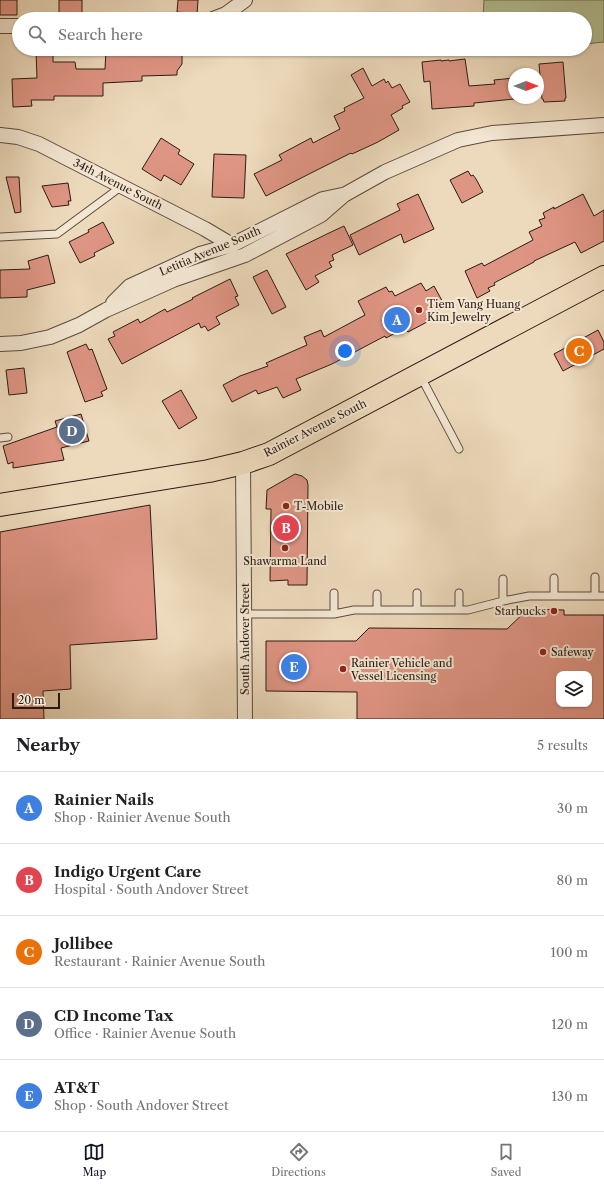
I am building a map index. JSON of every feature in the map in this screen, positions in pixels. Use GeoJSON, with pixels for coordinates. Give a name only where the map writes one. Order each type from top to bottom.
{"type":"FeatureCollection","features":[{"type":"Feature","properties":{"kind":"main road","name":"Rainier Avenue South"},"geometry":{"type":"LineString","coordinates":[[0,505],[209,471],[243,463],[269,454],[604,277]]}},
{"type":"Feature","properties":{"kind":"street"},"geometry":{"type":"LineString","coordinates":[[229,12],[245,0]]}},
{"type":"Feature","properties":{"kind":"street"},"geometry":{"type":"LineString","coordinates":[[0,26],[12,26]]}},
{"type":"Feature","properties":{"kind":"street","name":"Letitia Avenue South"},"geometry":{"type":"LineString","coordinates":[[0,344],[21,343],[50,337],[79,325],[106,310],[173,280],[245,254],[322,215],[344,195],[385,172],[458,140],[492,133],[604,125]]}},
{"type":"Feature","properties":{"kind":"street","name":"34th Avenue South"},"geometry":{"type":"LineString","coordinates":[[0,135],[18,137],[39,144],[232,244]]}},
{"type":"Feature","properties":{"kind":"street","name":"Letitia Avenue South"},"geometry":{"type":"LineString","coordinates":[[106,310],[130,286],[200,254],[232,244],[323,200],[344,195]]}},
{"type":"Feature","properties":{"kind":"street","name":"South Andover Street"},"geometry":{"type":"LineString","coordinates":[[243,463],[245,719]]}},
{"type":"Feature","properties":{"kind":"lane"},"geometry":{"type":"LineString","coordinates":[[0,238],[57,234],[122,186]]}},
{"type":"Feature","properties":{"kind":"lane"},"geometry":{"type":"LineString","coordinates":[[420,373],[459,450]]}},
{"type":"Feature","properties":{"kind":"lane"},"geometry":{"type":"LineString","coordinates":[[0,438],[8,438]]}},
{"type":"Feature","properties":{"kind":"lane"},"geometry":{"type":"LineString","coordinates":[[595,577],[595,596]]}},
{"type":"Feature","properties":{"kind":"lane"},"geometry":{"type":"LineString","coordinates":[[554,578],[554,596]]}},
{"type":"Feature","properties":{"kind":"lane"},"geometry":{"type":"LineString","coordinates":[[503,601],[504,579]]}},
{"type":"Feature","properties":{"kind":"lane"},"geometry":{"type":"LineString","coordinates":[[334,593],[334,614]]}},
{"type":"Feature","properties":{"kind":"lane"},"geometry":{"type":"LineString","coordinates":[[377,594],[377,610]]}},
{"type":"Feature","properties":{"kind":"lane"},"geometry":{"type":"LineString","coordinates":[[417,594],[417,610]]}},
{"type":"Feature","properties":{"kind":"lane"},"geometry":{"type":"LineString","coordinates":[[459,594],[459,610]]}},
{"type":"Feature","properties":{"kind":"lane"},"geometry":{"type":"LineString","coordinates":[[245,614],[334,614],[354,610],[468,610],[529,596],[604,596]]}},
{"type":"Feature","properties":{"kind":"green space"},"geometry":{"type":"Polygon","coordinates":[[[484,0],[604,0],[604,42],[592,43],[592,12],[483,12],[484,0]]]}},
{"type":"Feature","properties":{"kind":"building"},"geometry":{"type":"Polygon","coordinates":[[[0,0],[17,0],[17,12],[12,12],[12,15],[0,15],[0,0]]]}},
{"type":"Feature","properties":{"kind":"building"},"geometry":{"type":"Polygon","coordinates":[[[59,0],[82,0],[82,12],[59,12],[59,0]]]}},
{"type":"Feature","properties":{"kind":"building"},"geometry":{"type":"Polygon","coordinates":[[[178,0],[198,0],[197,12],[177,12],[178,0]]]}},
{"type":"Feature","properties":{"kind":"building"},"geometry":{"type":"Polygon","coordinates":[[[36,56],[53,56],[53,62],[75,62],[76,69],[105,69],[106,56],[182,56],[182,64],[177,71],[177,75],[142,76],[142,81],[103,83],[103,96],[54,96],[54,100],[31,100],[32,106],[13,107],[12,79],[37,78],[36,56]]]}},
{"type":"Feature","properties":{"kind":"building"},"geometry":{"type":"Polygon","coordinates":[[[465,59],[469,86],[495,84],[494,80],[508,79],[508,100],[474,103],[474,106],[432,109],[430,81],[424,82],[422,62],[441,60],[449,61],[465,59]]]}},
{"type":"Feature","properties":{"kind":"building"},"geometry":{"type":"Polygon","coordinates":[[[563,62],[565,101],[544,102],[544,68],[539,68],[539,64],[563,62]]]}},
{"type":"Feature","properties":{"kind":"building"},"geometry":{"type":"Polygon","coordinates":[[[363,68],[372,86],[384,79],[386,83],[388,81],[392,88],[400,84],[410,102],[402,106],[403,108],[391,115],[399,130],[378,142],[352,154],[351,153],[266,196],[254,174],[282,160],[279,155],[311,138],[313,143],[340,129],[334,116],[345,111],[344,108],[364,98],[351,75],[363,68]]]}},
{"type":"Feature","properties":{"kind":"building"},"geometry":{"type":"Polygon","coordinates":[[[161,138],[180,150],[178,154],[194,164],[181,185],[164,175],[161,181],[142,169],[161,138]]]}},
{"type":"Feature","properties":{"kind":"building"},"geometry":{"type":"Polygon","coordinates":[[[214,154],[246,155],[244,198],[212,197],[214,154]]]}},
{"type":"Feature","properties":{"kind":"building"},"geometry":{"type":"Polygon","coordinates":[[[468,171],[471,176],[473,175],[476,179],[483,192],[462,203],[450,180],[468,171]]]}},
{"type":"Feature","properties":{"kind":"building"},"geometry":{"type":"Polygon","coordinates":[[[6,177],[19,177],[21,212],[15,213],[6,177]]]}},
{"type":"Feature","properties":{"kind":"building"},"geometry":{"type":"Polygon","coordinates":[[[68,183],[71,201],[68,201],[69,205],[52,207],[42,186],[68,183]]]}},
{"type":"Feature","properties":{"kind":"building"},"geometry":{"type":"Polygon","coordinates":[[[418,194],[434,229],[404,243],[401,234],[359,255],[350,235],[400,210],[397,204],[418,194]]]}},
{"type":"Feature","properties":{"kind":"building"},"geometry":{"type":"Polygon","coordinates":[[[583,194],[594,216],[604,210],[604,241],[581,253],[575,242],[534,261],[494,283],[495,285],[488,288],[490,291],[477,298],[465,271],[482,263],[484,266],[533,240],[529,232],[542,226],[539,220],[545,218],[543,213],[583,194]]]}},
{"type":"Feature","properties":{"kind":"building"},"geometry":{"type":"Polygon","coordinates":[[[103,222],[114,243],[94,253],[95,256],[80,263],[69,242],[89,232],[88,230],[103,222]]]}},
{"type":"Feature","properties":{"kind":"building"},"geometry":{"type":"Polygon","coordinates":[[[344,226],[353,245],[332,255],[334,260],[329,262],[332,267],[315,276],[319,282],[306,290],[286,254],[344,226]]]}},
{"type":"Feature","properties":{"kind":"building"},"geometry":{"type":"Polygon","coordinates":[[[48,255],[55,283],[27,290],[27,297],[0,298],[0,270],[30,269],[28,261],[48,255]]]}},
{"type":"Feature","properties":{"kind":"building"},"geometry":{"type":"Polygon","coordinates":[[[267,270],[286,307],[272,314],[253,277],[267,270]]]}},
{"type":"Feature","properties":{"kind":"building"},"geometry":{"type":"Polygon","coordinates":[[[230,279],[238,296],[235,297],[239,305],[216,317],[220,324],[208,331],[205,326],[201,328],[199,323],[122,364],[108,339],[115,336],[113,332],[138,319],[140,323],[165,309],[167,312],[230,279]]]}},
{"type":"Feature","properties":{"kind":"building"},"geometry":{"type":"Polygon","coordinates":[[[421,283],[426,291],[434,286],[445,306],[434,312],[435,314],[426,319],[427,322],[408,332],[405,328],[386,338],[385,336],[332,364],[296,379],[301,390],[283,398],[277,387],[258,394],[256,390],[232,402],[223,385],[240,376],[268,366],[266,363],[307,345],[304,337],[321,330],[324,337],[365,315],[358,301],[386,287],[389,292],[392,291],[395,296],[421,283]]]}},
{"type":"Feature","properties":{"kind":"building"},"geometry":{"type":"Polygon","coordinates":[[[598,330],[604,342],[604,349],[563,371],[554,354],[598,330]]]}},
{"type":"Feature","properties":{"kind":"building"},"geometry":{"type":"Polygon","coordinates":[[[86,344],[89,350],[92,349],[107,389],[101,392],[103,396],[85,402],[67,352],[86,344]]]}},
{"type":"Feature","properties":{"kind":"building"},"geometry":{"type":"Polygon","coordinates":[[[24,368],[27,393],[9,395],[6,370],[24,368]]]}},
{"type":"Feature","properties":{"kind":"building"},"geometry":{"type":"Polygon","coordinates":[[[181,390],[197,418],[179,429],[162,401],[181,390]]]}},
{"type":"Feature","properties":{"kind":"building"},"geometry":{"type":"Polygon","coordinates":[[[81,414],[89,441],[61,448],[64,460],[13,468],[13,462],[8,464],[3,446],[57,427],[55,421],[81,414]]]}},
{"type":"Feature","properties":{"kind":"building"},"geometry":{"type":"Polygon","coordinates":[[[295,474],[302,476],[307,480],[308,485],[307,585],[288,585],[288,580],[270,581],[271,509],[266,509],[267,490],[295,474]]]}},
{"type":"Feature","properties":{"kind":"building"},"geometry":{"type":"Polygon","coordinates":[[[150,505],[157,639],[70,645],[71,689],[43,691],[44,719],[0,719],[0,532],[150,505]]]}},
{"type":"Feature","properties":{"kind":"building"},"geometry":{"type":"Polygon","coordinates":[[[528,609],[564,610],[564,615],[604,615],[604,719],[357,719],[357,692],[266,691],[266,641],[356,641],[369,628],[507,629],[528,609]]]}},
{"type":"Feature","properties":{"kind":"place","name":"Tiem Vang Huang Kim Jewelry"},"geometry":{"type":"Point","coordinates":[419,310]}},
{"type":"Feature","properties":{"kind":"place","name":"Rainier Nails"},"geometry":{"type":"Point","coordinates":[397,320]}},
{"type":"Feature","properties":{"kind":"place","name":"Jollibee"},"geometry":{"type":"Point","coordinates":[579,351]}},
{"type":"Feature","properties":{"kind":"place","name":"CD Income Tax"},"geometry":{"type":"Point","coordinates":[72,431]}},
{"type":"Feature","properties":{"kind":"place","name":"T-Mobile"},"geometry":{"type":"Point","coordinates":[286,506]}},
{"type":"Feature","properties":{"kind":"place","name":"Indigo Urgent Care"},"geometry":{"type":"Point","coordinates":[286,528]}},
{"type":"Feature","properties":{"kind":"place","name":"Shawarma Land"},"geometry":{"type":"Point","coordinates":[285,548]}},
{"type":"Feature","properties":{"kind":"place","name":"Starbucks"},"geometry":{"type":"Point","coordinates":[554,611]}},
{"type":"Feature","properties":{"kind":"place","name":"Safeway"},"geometry":{"type":"Point","coordinates":[543,652]}},
{"type":"Feature","properties":{"kind":"place","name":"AT&T"},"geometry":{"type":"Point","coordinates":[294,667]}},
{"type":"Feature","properties":{"kind":"place","name":"Rainier Vehicle and Vessel Licensing"},"geometry":{"type":"Point","coordinates":[343,669]}}]}
